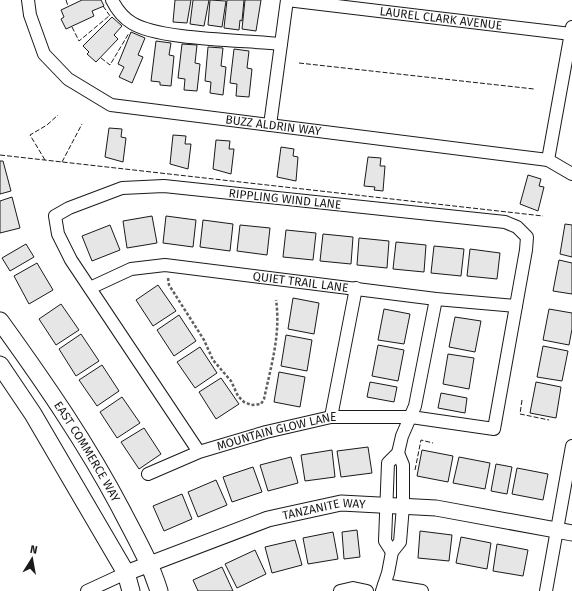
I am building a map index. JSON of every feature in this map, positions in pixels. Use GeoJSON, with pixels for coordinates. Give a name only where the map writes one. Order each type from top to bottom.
{"type":"FeatureCollection","features":[{"type":"Feature","properties":{"kind":"main road","name":"EAST COMMERCE WAY"},"geometry":{"type":"LineString","coordinates":[[0,321],[40,376],[103,475],[150,564],[159,591]]}},
{"type":"Feature","properties":{"kind":"main road"},"geometry":{"type":"LineString","coordinates":[[0,365],[33,414],[126,574],[131,591]]}},
{"type":"Feature","properties":{"kind":"street","name":"BUZZ ALDRIN WAY"},"geometry":{"type":"LineString","coordinates":[[28,0],[30,15],[44,54],[68,79],[111,104],[548,160],[572,174]]}},
{"type":"Feature","properties":{"kind":"street"},"geometry":{"type":"LineString","coordinates":[[112,0],[118,11],[132,23],[157,32],[281,44]]}},
{"type":"Feature","properties":{"kind":"street"},"geometry":{"type":"LineString","coordinates":[[270,125],[287,0]]}},
{"type":"Feature","properties":{"kind":"street","name":"LAUREL CLARK AVENUE"},"geometry":{"type":"LineString","coordinates":[[287,0],[571,30]]}},
{"type":"Feature","properties":{"kind":"street"},"geometry":{"type":"LineString","coordinates":[[548,160],[571,30]]}},
{"type":"Feature","properties":{"kind":"street","name":"RIPPLING WIND LANE"},"geometry":{"type":"LineString","coordinates":[[90,288],[71,260],[58,234],[54,216],[68,208],[122,188],[164,186],[505,222],[517,227],[526,237],[526,250],[516,306]]}},
{"type":"Feature","properties":{"kind":"street","name":"QUIET TRAIL LANE"},"geometry":{"type":"LineString","coordinates":[[90,288],[131,269],[165,265],[436,299],[516,306]]}},
{"type":"Feature","properties":{"kind":"street"},"geometry":{"type":"LineString","coordinates":[[90,288],[199,452]]}},
{"type":"Feature","properties":{"kind":"street"},"geometry":{"type":"LineString","coordinates":[[331,417],[356,288]]}},
{"type":"Feature","properties":{"kind":"street"},"geometry":{"type":"LineString","coordinates":[[392,552],[385,541],[388,463],[398,453],[402,436],[415,406],[436,299]]}},
{"type":"Feature","properties":{"kind":"street","name":"MOUNTAIN GLOW LANE"},"geometry":{"type":"LineString","coordinates":[[148,474],[199,452],[266,432],[331,417],[411,417],[494,429],[516,306]]}},
{"type":"Feature","properties":{"kind":"street"},"geometry":{"type":"LineString","coordinates":[[546,591],[572,446]]}},
{"type":"Feature","properties":{"kind":"street"},"geometry":{"type":"LineString","coordinates":[[398,453],[403,465],[403,506],[400,542],[392,552],[383,588],[422,591]]}},
{"type":"Feature","properties":{"kind":"street","name":"TANZANITE WAY"},"geometry":{"type":"LineString","coordinates":[[87,591],[150,564],[268,519],[340,503],[386,504],[436,508],[572,533]]}},
{"type":"Feature","properties":{"kind":"street"},"geometry":{"type":"LineString","coordinates":[[340,591],[353,588],[367,591]]}},
{"type":"Feature","properties":{"kind":"path"},"geometry":{"type":"LineString","coordinates":[[168,277],[169,285],[204,340],[213,360],[231,381],[238,396],[244,402],[251,405],[261,404],[264,399],[275,358],[278,321],[276,300]]}},
{"type":"Feature","properties":{"kind":"building"},"geometry":{"type":"Polygon","coordinates":[[[82,0],[101,0],[104,6],[92,11],[94,16],[66,29],[61,19],[64,17],[61,10],[82,0]]]}},
{"type":"Feature","properties":{"kind":"building"},"geometry":{"type":"Polygon","coordinates":[[[175,0],[191,0],[187,23],[173,22],[175,0]]]}},
{"type":"Feature","properties":{"kind":"building"},"geometry":{"type":"Polygon","coordinates":[[[193,0],[209,0],[204,26],[190,24],[193,0]]]}},
{"type":"Feature","properties":{"kind":"building"},"geometry":{"type":"Polygon","coordinates":[[[210,0],[226,1],[222,27],[208,25],[210,0]]]}},
{"type":"Feature","properties":{"kind":"building"},"geometry":{"type":"Polygon","coordinates":[[[227,0],[244,0],[242,21],[240,20],[239,30],[224,28],[227,0]]]}},
{"type":"Feature","properties":{"kind":"building"},"geometry":{"type":"Polygon","coordinates":[[[245,0],[261,0],[256,31],[242,29],[245,0]]]}},
{"type":"Feature","properties":{"kind":"building"},"geometry":{"type":"Polygon","coordinates":[[[112,17],[122,26],[114,35],[118,39],[96,62],[87,54],[89,52],[83,46],[112,17]]]}},
{"type":"Feature","properties":{"kind":"building"},"geometry":{"type":"Polygon","coordinates":[[[131,32],[145,38],[138,55],[143,57],[132,83],[119,77],[124,67],[118,64],[131,32]]]}},
{"type":"Feature","properties":{"kind":"building"},"geometry":{"type":"Polygon","coordinates":[[[156,41],[171,43],[169,55],[174,56],[171,86],[160,85],[160,82],[151,81],[156,41]]]}},
{"type":"Feature","properties":{"kind":"building"},"geometry":{"type":"Polygon","coordinates":[[[182,44],[197,45],[195,63],[200,64],[197,91],[184,90],[185,79],[178,78],[182,44]]]}},
{"type":"Feature","properties":{"kind":"building"},"geometry":{"type":"Polygon","coordinates":[[[208,47],[223,48],[221,66],[226,67],[223,95],[210,93],[211,82],[205,81],[208,47]]]}},
{"type":"Feature","properties":{"kind":"building"},"geometry":{"type":"Polygon","coordinates":[[[234,49],[249,51],[247,68],[252,69],[249,97],[236,96],[237,84],[230,83],[234,49]]]}},
{"type":"Feature","properties":{"kind":"building"},"geometry":{"type":"Polygon","coordinates":[[[109,128],[122,129],[121,137],[126,138],[123,162],[105,157],[109,128]]]}},
{"type":"Feature","properties":{"kind":"building"},"geometry":{"type":"Polygon","coordinates":[[[173,135],[186,136],[185,144],[191,144],[188,169],[170,164],[173,135]]]}},
{"type":"Feature","properties":{"kind":"building"},"geometry":{"type":"Polygon","coordinates":[[[216,140],[230,141],[229,149],[234,149],[231,174],[213,169],[216,140]]]}},
{"type":"Feature","properties":{"kind":"building"},"geometry":{"type":"Polygon","coordinates":[[[281,147],[294,149],[293,156],[298,157],[296,181],[277,177],[281,147]]]}},
{"type":"Feature","properties":{"kind":"building"},"geometry":{"type":"Polygon","coordinates":[[[368,157],[381,158],[380,166],[385,166],[383,191],[374,190],[375,187],[364,186],[368,157]]]}},
{"type":"Feature","properties":{"kind":"building"},"geometry":{"type":"Polygon","coordinates":[[[0,161],[3,161],[11,191],[0,194],[0,161]]]}},
{"type":"Feature","properties":{"kind":"building"},"geometry":{"type":"Polygon","coordinates":[[[528,175],[541,179],[539,186],[544,187],[538,211],[520,204],[528,175]]]}},
{"type":"Feature","properties":{"kind":"building"},"geometry":{"type":"Polygon","coordinates":[[[12,197],[20,228],[0,233],[0,201],[12,197]]]}},
{"type":"Feature","properties":{"kind":"building"},"geometry":{"type":"Polygon","coordinates":[[[152,216],[157,243],[127,248],[123,221],[152,216]]]}},
{"type":"Feature","properties":{"kind":"building"},"geometry":{"type":"Polygon","coordinates":[[[166,216],[196,220],[193,247],[163,243],[166,216]]]}},
{"type":"Feature","properties":{"kind":"building"},"geometry":{"type":"Polygon","coordinates":[[[203,220],[233,224],[230,251],[200,247],[203,220]]]}},
{"type":"Feature","properties":{"kind":"building"},"geometry":{"type":"Polygon","coordinates":[[[565,224],[572,225],[572,257],[560,254],[565,224]]]}},
{"type":"Feature","properties":{"kind":"building"},"geometry":{"type":"Polygon","coordinates":[[[110,225],[120,250],[92,261],[82,236],[110,225]]]}},
{"type":"Feature","properties":{"kind":"building"},"geometry":{"type":"Polygon","coordinates":[[[240,225],[270,228],[267,255],[237,251],[240,225]]]}},
{"type":"Feature","properties":{"kind":"building"},"geometry":{"type":"Polygon","coordinates":[[[286,230],[316,233],[313,260],[283,257],[286,230]]]}},
{"type":"Feature","properties":{"kind":"building"},"geometry":{"type":"Polygon","coordinates":[[[323,234],[353,237],[351,264],[320,261],[323,234]]]}},
{"type":"Feature","properties":{"kind":"building"},"geometry":{"type":"Polygon","coordinates":[[[359,238],[389,241],[387,268],[357,265],[359,238]]]}},
{"type":"Feature","properties":{"kind":"building"},"geometry":{"type":"Polygon","coordinates":[[[396,242],[426,245],[424,272],[393,269],[396,242]]]}},
{"type":"Feature","properties":{"kind":"building"},"geometry":{"type":"Polygon","coordinates":[[[26,244],[34,257],[10,271],[2,258],[26,244]]]}},
{"type":"Feature","properties":{"kind":"building"},"geometry":{"type":"Polygon","coordinates":[[[434,246],[464,249],[461,276],[431,273],[434,246]]]}},
{"type":"Feature","properties":{"kind":"building"},"geometry":{"type":"Polygon","coordinates":[[[470,249],[500,253],[497,279],[467,276],[470,249]]]}},
{"type":"Feature","properties":{"kind":"building"},"geometry":{"type":"Polygon","coordinates":[[[559,260],[572,263],[572,294],[553,291],[559,260]]]}},
{"type":"Feature","properties":{"kind":"building"},"geometry":{"type":"Polygon","coordinates":[[[37,263],[53,290],[29,304],[14,276],[37,263]]]}},
{"type":"Feature","properties":{"kind":"building"},"geometry":{"type":"Polygon","coordinates":[[[158,285],[176,311],[153,326],[136,300],[158,285]]]}},
{"type":"Feature","properties":{"kind":"building"},"geometry":{"type":"Polygon","coordinates":[[[293,298],[319,303],[314,334],[288,329],[293,298]]]}},
{"type":"Feature","properties":{"kind":"building"},"geometry":{"type":"Polygon","coordinates":[[[61,304],[79,330],[56,345],[39,319],[61,304]]]}},
{"type":"Feature","properties":{"kind":"building"},"geometry":{"type":"Polygon","coordinates":[[[384,309],[410,314],[404,344],[378,340],[384,309]]]}},
{"type":"Feature","properties":{"kind":"building"},"geometry":{"type":"Polygon","coordinates":[[[549,309],[572,313],[572,329],[569,345],[543,340],[549,309]]]}},
{"type":"Feature","properties":{"kind":"building"},"geometry":{"type":"Polygon","coordinates":[[[179,315],[196,341],[174,356],[157,330],[179,315]]]}},
{"type":"Feature","properties":{"kind":"building"},"geometry":{"type":"Polygon","coordinates":[[[455,317],[481,321],[475,352],[449,347],[455,317]]]}},
{"type":"Feature","properties":{"kind":"building"},"geometry":{"type":"Polygon","coordinates":[[[81,334],[99,361],[76,376],[59,349],[81,334]]]}},
{"type":"Feature","properties":{"kind":"building"},"geometry":{"type":"Polygon","coordinates":[[[286,335],[312,340],[307,371],[281,366],[286,335]]]}},
{"type":"Feature","properties":{"kind":"building"},"geometry":{"type":"Polygon","coordinates":[[[378,345],[404,350],[398,381],[372,376],[378,345]]]}},
{"type":"Feature","properties":{"kind":"building"},"geometry":{"type":"Polygon","coordinates":[[[543,346],[568,351],[562,381],[537,377],[543,346]]]}},
{"type":"Feature","properties":{"kind":"building"},"geometry":{"type":"Polygon","coordinates":[[[200,347],[217,373],[195,388],[177,362],[200,347]]]}},
{"type":"Feature","properties":{"kind":"building"},"geometry":{"type":"Polygon","coordinates":[[[448,354],[474,358],[469,389],[443,384],[448,354]]]}},
{"type":"Feature","properties":{"kind":"building"},"geometry":{"type":"Polygon","coordinates":[[[102,365],[119,391],[97,406],[79,380],[102,365]]]}},
{"type":"Feature","properties":{"kind":"building"},"geometry":{"type":"Polygon","coordinates":[[[279,372],[305,377],[300,407],[274,402],[279,372]]]}},
{"type":"Feature","properties":{"kind":"building"},"geometry":{"type":"Polygon","coordinates":[[[221,378],[239,404],[216,419],[199,392],[221,378]]]}},
{"type":"Feature","properties":{"kind":"building"},"geometry":{"type":"Polygon","coordinates":[[[370,382],[397,387],[394,402],[367,397],[370,382]]]}},
{"type":"Feature","properties":{"kind":"building"},"geometry":{"type":"Polygon","coordinates":[[[536,382],[561,387],[556,418],[530,413],[536,382]]]}},
{"type":"Feature","properties":{"kind":"building"},"geometry":{"type":"Polygon","coordinates":[[[441,393],[467,398],[465,413],[438,408],[441,393]]]}},
{"type":"Feature","properties":{"kind":"building"},"geometry":{"type":"Polygon","coordinates":[[[122,397],[140,423],[117,438],[100,412],[122,397]]]}},
{"type":"Feature","properties":{"kind":"building"},"geometry":{"type":"Polygon","coordinates":[[[144,428],[161,454],[139,469],[121,442],[144,428]]]}},
{"type":"Feature","properties":{"kind":"building"},"geometry":{"type":"Polygon","coordinates":[[[368,447],[372,473],[341,477],[337,451],[368,447]]]}},
{"type":"Feature","properties":{"kind":"building"},"geometry":{"type":"Polygon","coordinates":[[[332,450],[335,477],[305,481],[301,455],[332,450]]]}},
{"type":"Feature","properties":{"kind":"building"},"geometry":{"type":"Polygon","coordinates":[[[422,450],[453,456],[448,482],[417,476],[422,450]]]}},
{"type":"Feature","properties":{"kind":"building"},"geometry":{"type":"Polygon","coordinates":[[[291,457],[298,483],[268,491],[260,465],[291,457]]]}},
{"type":"Feature","properties":{"kind":"building"},"geometry":{"type":"Polygon","coordinates":[[[459,457],[490,463],[485,489],[453,483],[459,457]]]}},
{"type":"Feature","properties":{"kind":"building"},"geometry":{"type":"Polygon","coordinates":[[[496,464],[512,467],[507,494],[491,491],[496,464]]]}},
{"type":"Feature","properties":{"kind":"building"},"geometry":{"type":"Polygon","coordinates":[[[253,467],[262,492],[232,502],[223,477],[253,467]]]}},
{"type":"Feature","properties":{"kind":"building"},"geometry":{"type":"Polygon","coordinates":[[[517,468],[548,474],[543,500],[512,494],[517,468]]]}},
{"type":"Feature","properties":{"kind":"building"},"geometry":{"type":"Polygon","coordinates":[[[216,480],[227,505],[198,517],[188,492],[216,480]]]}},
{"type":"Feature","properties":{"kind":"building"},"geometry":{"type":"Polygon","coordinates":[[[182,494],[192,519],[164,531],[153,506],[182,494]]]}},
{"type":"Feature","properties":{"kind":"building"},"geometry":{"type":"Polygon","coordinates":[[[357,530],[360,557],[344,559],[342,532],[357,530]]]}},
{"type":"Feature","properties":{"kind":"building"},"geometry":{"type":"Polygon","coordinates":[[[420,531],[452,535],[449,561],[418,558],[420,531]]]}},
{"type":"Feature","properties":{"kind":"building"},"geometry":{"type":"Polygon","coordinates":[[[333,532],[338,559],[308,564],[303,538],[333,532]]]}},
{"type":"Feature","properties":{"kind":"building"},"geometry":{"type":"Polygon","coordinates":[[[461,537],[491,543],[487,569],[456,563],[461,537]]]}},
{"type":"Feature","properties":{"kind":"building"},"geometry":{"type":"Polygon","coordinates":[[[295,540],[302,565],[272,573],[265,547],[295,540]]]}},
{"type":"Feature","properties":{"kind":"building"},"geometry":{"type":"Polygon","coordinates":[[[497,544],[528,550],[523,576],[493,571],[497,544]]]}},
{"type":"Feature","properties":{"kind":"building"},"geometry":{"type":"Polygon","coordinates":[[[255,550],[266,574],[237,588],[225,564],[255,550]]]}},
{"type":"Feature","properties":{"kind":"building"},"geometry":{"type":"Polygon","coordinates":[[[222,567],[233,591],[198,591],[193,580],[222,567]]]}},
{"type":"Feature","properties":{"kind":"fence"},"geometry":{"type":"LineString","coordinates":[[66,0],[68,6]]}},
{"type":"Feature","properties":{"kind":"fence"},"geometry":{"type":"LineString","coordinates":[[103,6],[110,16]]}},
{"type":"Feature","properties":{"kind":"fence"},"geometry":{"type":"LineString","coordinates":[[72,27],[79,41],[109,16]]}},
{"type":"Feature","properties":{"kind":"fence"},"geometry":{"type":"LineString","coordinates":[[101,58],[110,65],[129,33]]}},
{"type":"Feature","properties":{"kind":"fence"},"geometry":{"type":"LineString","coordinates":[[299,63],[534,89]]}},
{"type":"Feature","properties":{"kind":"fence"},"geometry":{"type":"LineString","coordinates":[[45,160],[30,135],[47,125],[58,115]]}},
{"type":"Feature","properties":{"kind":"fence"},"geometry":{"type":"LineString","coordinates":[[62,162],[82,124]]}},
{"type":"Feature","properties":{"kind":"fence"},"geometry":{"type":"LineString","coordinates":[[0,155],[543,216]]}},
{"type":"Feature","properties":{"kind":"fence"},"geometry":{"type":"LineString","coordinates":[[522,400],[520,414],[549,420]]}},
{"type":"Feature","properties":{"kind":"fence"},"geometry":{"type":"LineString","coordinates":[[415,470],[421,440],[433,443]]}}]}
